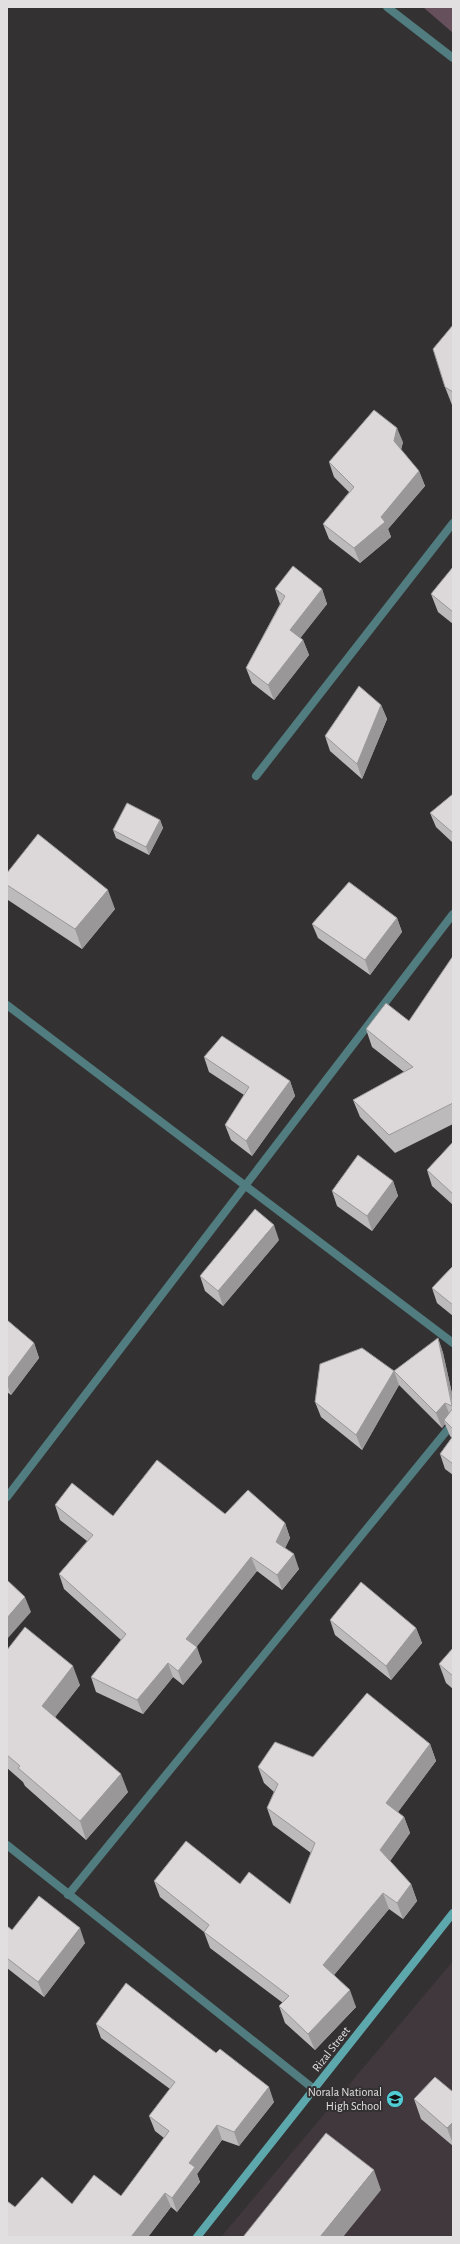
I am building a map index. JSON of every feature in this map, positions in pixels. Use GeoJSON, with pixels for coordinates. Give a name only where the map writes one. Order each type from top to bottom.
{"type":"FeatureCollection","features":[{"type":"Feature","properties":{"kind":"main road","name":"Rizal Street"},"geometry":{"type":"LineString","coordinates":[[197,2237],[315,2090],[453,1913]]}},
{"type":"Feature","properties":{"kind":"street"},"geometry":{"type":"LineString","coordinates":[[387,7],[453,58]]}},
{"type":"Feature","properties":{"kind":"street"},"geometry":{"type":"LineString","coordinates":[[256,776],[453,523]]}},
{"type":"Feature","properties":{"kind":"street"},"geometry":{"type":"LineString","coordinates":[[7,1497],[453,914]]}},
{"type":"Feature","properties":{"kind":"street"},"geometry":{"type":"LineString","coordinates":[[7,1005],[453,1343]]}},
{"type":"Feature","properties":{"kind":"street"},"geometry":{"type":"LineString","coordinates":[[68,1895],[453,1423]]}},
{"type":"Feature","properties":{"kind":"street"},"geometry":{"type":"LineString","coordinates":[[7,1845],[315,2090]]}},
{"type":"Feature","properties":{"kind":"shaded area"},"geometry":{"type":"Polygon","coordinates":[[[423,7],[453,7],[453,33],[423,7]]]}},
{"type":"Feature","properties":{"kind":"shaded area","name":"Norala National High School"},"geometry":{"type":"Polygon","coordinates":[[[453,1961],[453,2237],[221,2237],[453,1961]]]}},
{"type":"Feature","properties":{"kind":"building"},"geometry":{"type":"Polygon","coordinates":[[[453,325],[453,392],[445,387],[433,349],[453,325]]]}},
{"type":"Feature","properties":{"kind":"building"},"geometry":{"type":"Polygon","coordinates":[[[374,410],[397,428],[394,441],[419,471],[381,517],[385,522],[354,548],[323,524],[354,487],[329,462],[374,410]]]}},
{"type":"Feature","properties":{"kind":"building"},"geometry":{"type":"Polygon","coordinates":[[[293,566],[322,589],[290,630],[303,640],[268,685],[246,668],[285,596],[275,589],[293,566]]]}},
{"type":"Feature","properties":{"kind":"building"},"geometry":{"type":"Polygon","coordinates":[[[453,567],[453,612],[431,594],[453,567]]]}},
{"type":"Feature","properties":{"kind":"building"},"geometry":{"type":"Polygon","coordinates":[[[359,686],[381,705],[357,764],[325,736],[359,686]]]}},
{"type":"Feature","properties":{"kind":"building"},"geometry":{"type":"Polygon","coordinates":[[[453,794],[453,833],[430,813],[453,794]]]}},
{"type":"Feature","properties":{"kind":"building"},"geometry":{"type":"Polygon","coordinates":[[[127,803],[160,820],[146,847],[113,830],[127,803]]]}},
{"type":"Feature","properties":{"kind":"building"},"geometry":{"type":"Polygon","coordinates":[[[38,834],[108,890],[75,929],[7,885],[7,873],[38,834]]]}},
{"type":"Feature","properties":{"kind":"building"},"geometry":{"type":"Polygon","coordinates":[[[349,882],[397,918],[365,960],[312,924],[349,882]]]}},
{"type":"Feature","properties":{"kind":"building"},"geometry":{"type":"Polygon","coordinates":[[[453,956],[453,1103],[389,1135],[353,1100],[413,1067],[366,1029],[386,1003],[409,1021],[453,956]]]}},
{"type":"Feature","properties":{"kind":"building"},"geometry":{"type":"Polygon","coordinates":[[[222,1036],[290,1081],[246,1141],[225,1125],[249,1087],[204,1057],[222,1036]]]}},
{"type":"Feature","properties":{"kind":"building"},"geometry":{"type":"Polygon","coordinates":[[[453,1142],[453,1194],[427,1170],[453,1142]]]}},
{"type":"Feature","properties":{"kind":"building"},"geometry":{"type":"Polygon","coordinates":[[[358,1155],[393,1181],[367,1216],[332,1191],[358,1155]]]}},
{"type":"Feature","properties":{"kind":"building"},"geometry":{"type":"Polygon","coordinates":[[[255,1209],[274,1225],[218,1291],[200,1276],[255,1209]]]}},
{"type":"Feature","properties":{"kind":"building"},"geometry":{"type":"Polygon","coordinates":[[[453,1266],[453,1305],[432,1288],[453,1266]]]}},
{"type":"Feature","properties":{"kind":"building"},"geometry":{"type":"Polygon","coordinates":[[[7,1320],[34,1343],[7,1379],[7,1320]]]}},
{"type":"Feature","properties":{"kind":"building"},"geometry":{"type":"Polygon","coordinates":[[[438,1338],[452,1406],[445,1403],[436,1413],[394,1371],[438,1338]]]}},
{"type":"Feature","properties":{"kind":"building"},"geometry":{"type":"Polygon","coordinates":[[[362,1348],[394,1371],[356,1435],[315,1402],[320,1364],[362,1348]]]}},
{"type":"Feature","properties":{"kind":"building"},"geometry":{"type":"Polygon","coordinates":[[[453,1408],[453,1429],[444,1420],[453,1408]]]}},
{"type":"Feature","properties":{"kind":"building"},"geometry":{"type":"Polygon","coordinates":[[[453,1436],[453,1464],[440,1454],[453,1436]]]}},
{"type":"Feature","properties":{"kind":"building"},"geometry":{"type":"Polygon","coordinates":[[[157,1460],[225,1514],[248,1490],[285,1523],[276,1542],[294,1554],[277,1575],[251,1557],[186,1639],[197,1647],[178,1671],[168,1663],[137,1700],[91,1677],[126,1634],[59,1574],[93,1535],[55,1505],[72,1483],[113,1516],[157,1460]]]}},
{"type":"Feature","properties":{"kind":"building"},"geometry":{"type":"Polygon","coordinates":[[[7,1580],[25,1597],[7,1618],[7,1580]]]}},
{"type":"Feature","properties":{"kind":"building"},"geometry":{"type":"Polygon","coordinates":[[[361,1582],[416,1628],[386,1666],[330,1620],[361,1582]]]}},
{"type":"Feature","properties":{"kind":"building"},"geometry":{"type":"Polygon","coordinates":[[[25,1627],[73,1666],[42,1706],[121,1774],[80,1821],[18,1768],[20,1766],[7,1755],[7,1650],[25,1627]]]}},
{"type":"Feature","properties":{"kind":"building"},"geometry":{"type":"Polygon","coordinates":[[[453,1648],[453,1676],[439,1664],[453,1648]]]}},
{"type":"Feature","properties":{"kind":"building"},"geometry":{"type":"Polygon","coordinates":[[[367,1693],[430,1744],[386,1803],[404,1817],[380,1850],[411,1884],[397,1903],[383,1893],[323,1965],[350,1990],[308,2034],[279,2006],[289,1996],[204,1932],[209,1925],[154,1881],[186,1841],[240,1884],[249,1872],[290,1904],[315,1843],[267,1808],[278,1784],[258,1767],[275,1742],[313,1757],[367,1693]]]}},
{"type":"Feature","properties":{"kind":"building"},"geometry":{"type":"Polygon","coordinates":[[[39,1896],[80,1928],[38,1982],[7,1958],[7,1926],[12,1930],[39,1896]]]}},
{"type":"Feature","properties":{"kind":"building"},"geometry":{"type":"Polygon","coordinates":[[[126,1983],[216,2053],[220,2049],[269,2087],[234,2132],[217,2125],[189,2163],[195,2167],[172,2198],[165,2193],[131,2237],[7,2237],[7,2201],[15,2207],[42,2177],[72,2204],[94,2175],[121,2196],[169,2131],[149,2116],[175,2082],[96,2024],[126,1983]]]}},
{"type":"Feature","properties":{"kind":"building"},"geometry":{"type":"Polygon","coordinates":[[[435,2077],[453,2092],[453,2122],[447,2128],[414,2099],[435,2077]]]}},
{"type":"Feature","properties":{"kind":"building"},"geometry":{"type":"Polygon","coordinates":[[[326,2133],[374,2170],[320,2237],[243,2237],[326,2133]]]}},
{"type":"Feature","properties":{"kind":"place","name":"Norala National High School"},"geometry":{"type":"Point","coordinates":[395,2099]}}]}
